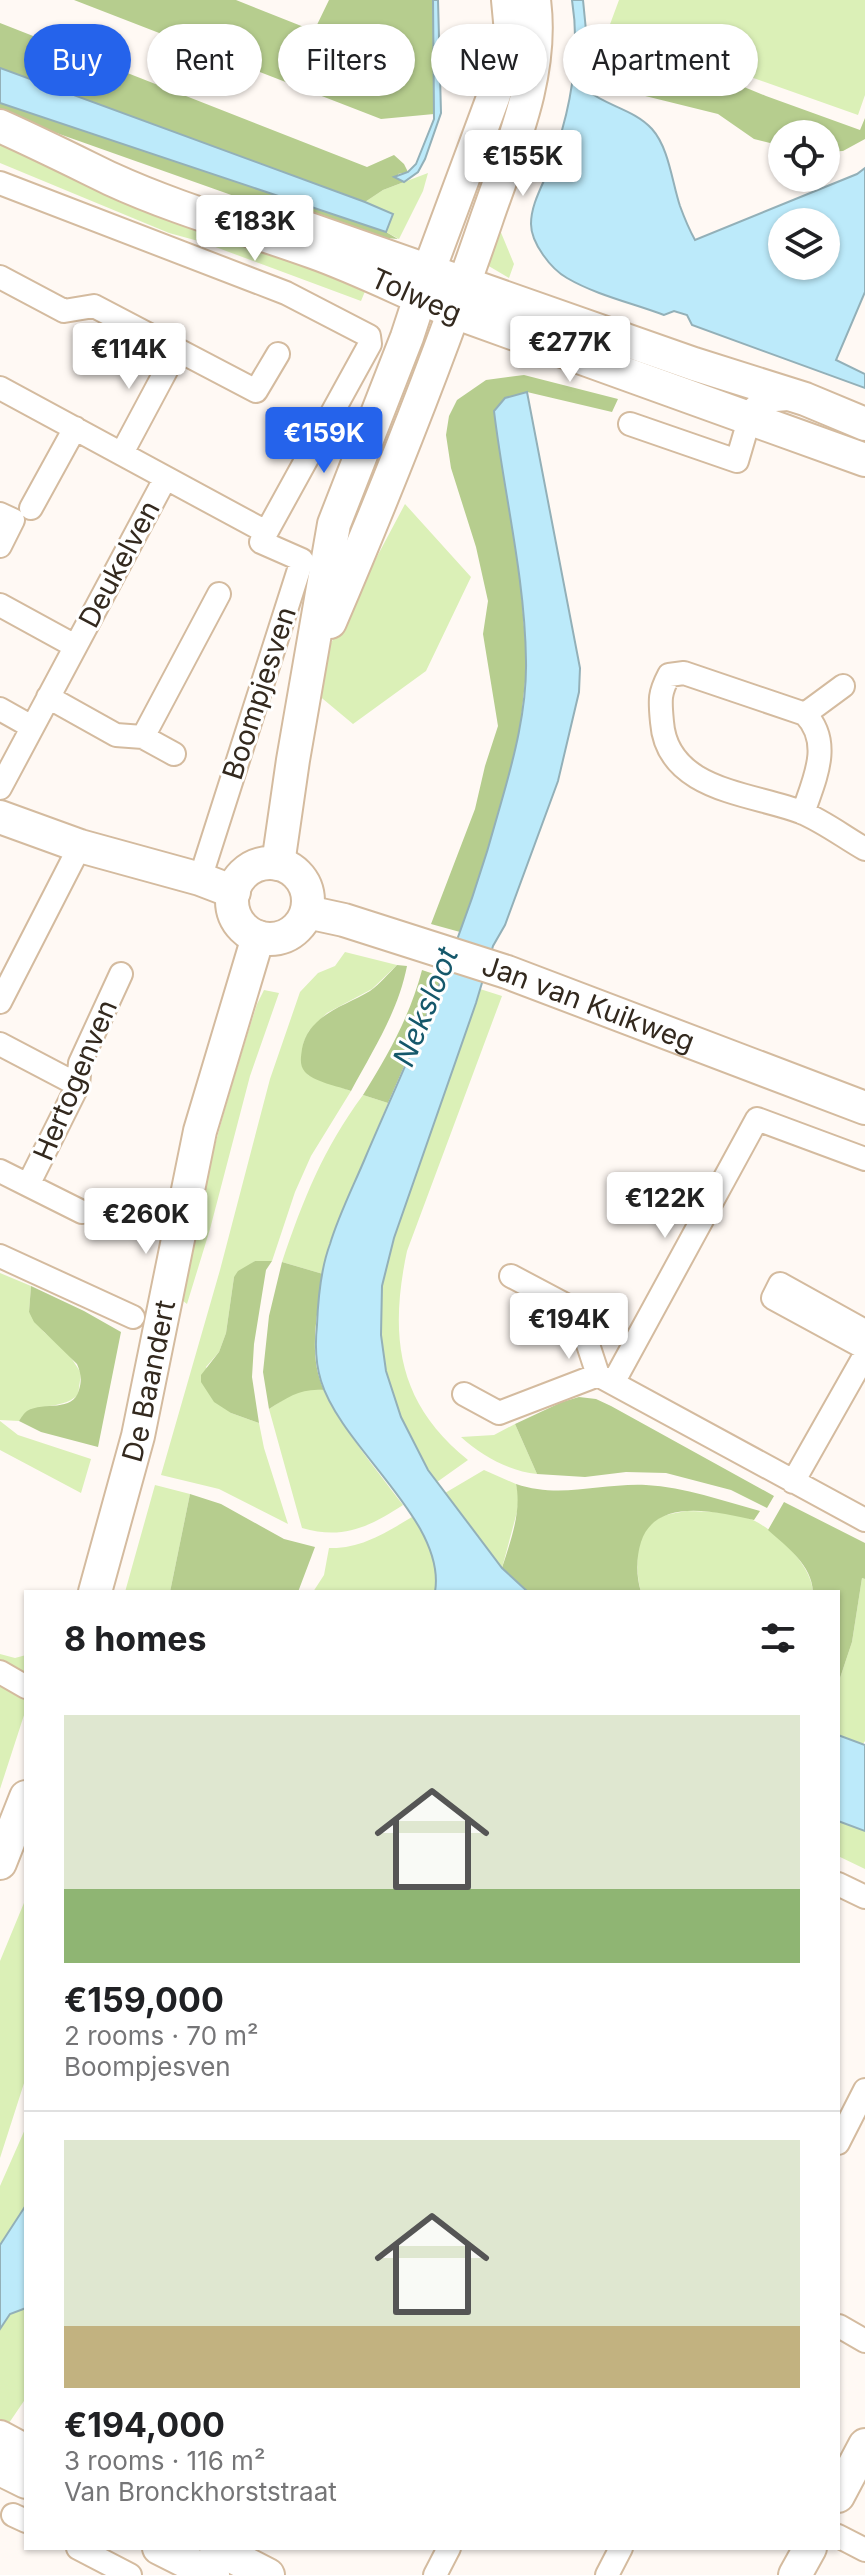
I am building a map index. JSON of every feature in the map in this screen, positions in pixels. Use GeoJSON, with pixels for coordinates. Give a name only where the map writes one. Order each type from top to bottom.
{"type":"FeatureCollection","features":[{"type":"Feature","properties":{"kind":"main road"},"geometry":{"type":"LineString","coordinates":[[278,864],[334,524],[494,95],[511,32],[508,0]]}},
{"type":"Feature","properties":{"kind":"main road"},"geometry":{"type":"LineString","coordinates":[[308,673],[381,505],[460,298],[529,95],[537,22],[534,0]]}},
{"type":"Feature","properties":{"kind":"main road","name":"Tolweg"},"geometry":{"type":"LineString","coordinates":[[0,126],[112,179],[237,228],[313,252],[389,282],[424,284],[749,419],[865,460]]}},
{"type":"Feature","properties":{"kind":"main road","name":"Tolweg"},"geometry":{"type":"LineString","coordinates":[[460,298],[694,364],[805,399],[865,424]]}},
{"type":"Feature","properties":{"kind":"main road"},"geometry":{"type":"LineString","coordinates":[[0,817],[80,846],[200,879],[234,892]]}},
{"type":"Feature","properties":{"kind":"main road"},"geometry":{"type":"LineString","coordinates":[[267,863],[278,864],[290,868],[306,887],[307,912],[293,932],[270,939],[258,937],[246,930],[237,919],[233,906],[234,892],[245,872],[267,863]]}},
{"type":"Feature","properties":{"kind":"main road","name":"Jan van Kuikweg"},"geometry":{"type":"LineString","coordinates":[[307,912],[344,920],[496,968],[865,1108]]}},
{"type":"Feature","properties":{"kind":"main road","name":"De Baandert"},"geometry":{"type":"LineString","coordinates":[[96,1590],[138,1436],[200,1131],[258,937]]}},
{"type":"Feature","properties":{"kind":"main road"},"geometry":{"type":"LineString","coordinates":[[0,1863],[24,1802]]}},
{"type":"Feature","properties":{"kind":"main road"},"geometry":{"type":"LineString","coordinates":[[0,2437],[24,2450]]}},
{"type":"Feature","properties":{"kind":"main road"},"geometry":{"type":"LineString","coordinates":[[840,2492],[865,2445]]}},
{"type":"Feature","properties":{"kind":"main road"},"geometry":{"type":"LineString","coordinates":[[0,2469],[24,2481]]}},
{"type":"Feature","properties":{"kind":"main road"},"geometry":{"type":"LineString","coordinates":[[169,2550],[219,2560],[268,2575]]}},
{"type":"Feature","properties":{"kind":"street"},"geometry":{"type":"LineString","coordinates":[[0,183],[286,293],[369,336],[370,344],[266,532]]}},
{"type":"Feature","properties":{"kind":"street"},"geometry":{"type":"LineString","coordinates":[[0,277],[64,311],[94,306],[256,391],[278,354]]}},
{"type":"Feature","properties":{"kind":"street"},"geometry":{"type":"LineString","coordinates":[[122,453],[177,350]]}},
{"type":"Feature","properties":{"kind":"street","name":"Deukelven"},"geometry":{"type":"LineString","coordinates":[[0,388],[165,479],[0,788]]}},
{"type":"Feature","properties":{"kind":"street"},"geometry":{"type":"LineString","coordinates":[[630,424],[737,461],[752,410],[762,401],[805,399]]}},
{"type":"Feature","properties":{"kind":"street"},"geometry":{"type":"LineString","coordinates":[[31,508],[75,428]]}},
{"type":"Feature","properties":{"kind":"street","name":"Boompjesven"},"geometry":{"type":"LineString","coordinates":[[165,479],[266,532],[261,542],[302,560],[200,879]]}},
{"type":"Feature","properties":{"kind":"street"},"geometry":{"type":"LineString","coordinates":[[0,514],[13,520],[0,546]]}},
{"type":"Feature","properties":{"kind":"street"},"geometry":{"type":"LineString","coordinates":[[143,737],[219,594]]}},
{"type":"Feature","properties":{"kind":"street"},"geometry":{"type":"LineString","coordinates":[[0,605],[75,646]]}},
{"type":"Feature","properties":{"kind":"street"},"geometry":{"type":"LineString","coordinates":[[803,813],[820,757],[815,724],[805,714],[684,673],[669,675],[659,693],[662,733],[679,764],[707,784],[803,813],[865,849]]}},
{"type":"Feature","properties":{"kind":"street"},"geometry":{"type":"LineString","coordinates":[[805,714],[843,686]]}},
{"type":"Feature","properties":{"kind":"street"},"geometry":{"type":"LineString","coordinates":[[48,697],[116,735],[143,737],[174,754]]}},
{"type":"Feature","properties":{"kind":"street"},"geometry":{"type":"LineString","coordinates":[[0,709],[32,727]]}},
{"type":"Feature","properties":{"kind":"street"},"geometry":{"type":"LineString","coordinates":[[0,1002],[80,846]]}},
{"type":"Feature","properties":{"kind":"street","name":"Hertogenven"},"geometry":{"type":"LineString","coordinates":[[28,1185],[78,1085],[80,1063],[121,974]]}},
{"type":"Feature","properties":{"kind":"street"},"geometry":{"type":"LineString","coordinates":[[0,1044],[78,1085]]}},
{"type":"Feature","properties":{"kind":"street"},"geometry":{"type":"LineString","coordinates":[[464,1394],[499,1413],[606,1379],[757,1119],[865,1159]]}},
{"type":"Feature","properties":{"kind":"street","name":"Hertogenven"},"geometry":{"type":"LineString","coordinates":[[0,1171],[82,1212]]}},
{"type":"Feature","properties":{"kind":"street"},"geometry":{"type":"LineString","coordinates":[[0,1256],[133,1317]]}},
{"type":"Feature","properties":{"kind":"street"},"geometry":{"type":"LineString","coordinates":[[511,1276],[577,1311],[606,1379],[865,1520]]}},
{"type":"Feature","properties":{"kind":"street"},"geometry":{"type":"LineString","coordinates":[[865,1331],[780,1284],[773,1298],[865,1348]]}},
{"type":"Feature","properties":{"kind":"street"},"geometry":{"type":"LineString","coordinates":[[793,1482],[865,1355]]}},
{"type":"Feature","properties":{"kind":"street"},"geometry":{"type":"LineString","coordinates":[[0,1672],[24,1686]]}},
{"type":"Feature","properties":{"kind":"street"},"geometry":{"type":"LineString","coordinates":[[840,1885],[865,1897]]}},
{"type":"Feature","properties":{"kind":"street"},"geometry":{"type":"LineString","coordinates":[[840,2139],[865,2090]]}},
{"type":"Feature","properties":{"kind":"street"},"geometry":{"type":"LineString","coordinates":[[840,2327],[865,2341]]}},
{"type":"Feature","properties":{"kind":"street"},"geometry":{"type":"LineString","coordinates":[[840,2537],[865,2550]]}},
{"type":"Feature","properties":{"kind":"street"},"geometry":{"type":"LineString","coordinates":[[82,2550],[130,2575]]}},
{"type":"Feature","properties":{"kind":"street"},"geometry":{"type":"LineString","coordinates":[[435,2575],[448,2550]]}},
{"type":"Feature","properties":{"kind":"street"},"geometry":{"type":"LineString","coordinates":[[607,2575],[620,2550]]}},
{"type":"Feature","properties":{"kind":"green space"},"geometry":{"type":"Polygon","coordinates":[[[74,0],[236,0],[296,24],[278,24],[278,79],[262,73],[262,24],[147,24],[147,28],[74,0]]]}},
{"type":"Feature","properties":{"kind":"green space"},"geometry":{"type":"Polygon","coordinates":[[[329,0],[433,0],[431,96],[434,96],[434,114],[381,119],[322,96],[415,96],[415,24],[317,24],[329,0]]]}},
{"type":"Feature","properties":{"kind":"green space"},"geometry":{"type":"Polygon","coordinates":[[[619,0],[865,0],[865,95],[858,115],[758,80],[758,24],[610,24],[619,0]]]}},
{"type":"Feature","properties":{"kind":"green space"},"geometry":{"type":"Polygon","coordinates":[[[0,23],[24,32],[24,77],[0,68],[0,23]]]}},
{"type":"Feature","properties":{"kind":"green space"},"geometry":{"type":"Polygon","coordinates":[[[131,74],[147,81],[147,96],[186,96],[367,167],[394,155],[408,172],[398,174],[399,180],[404,182],[383,190],[365,202],[76,96],[131,96],[131,74]]]}},
{"type":"Feature","properties":{"kind":"green space"},"geometry":{"type":"Polygon","coordinates":[[[758,93],[832,120],[768,120],[768,142],[754,139],[718,114],[645,96],[758,96],[758,93]]]}},
{"type":"Feature","properties":{"kind":"green space"},"geometry":{"type":"Polygon","coordinates":[[[0,103],[386,232],[398,239],[341,234],[0,113],[0,103]]]}},
{"type":"Feature","properties":{"kind":"green space"},"geometry":{"type":"Polygon","coordinates":[[[865,118],[865,139],[840,151],[840,123],[860,130],[865,118]]]}},
{"type":"Feature","properties":{"kind":"green space"},"geometry":{"type":"Polygon","coordinates":[[[0,144],[164,206],[366,289],[361,301],[202,242],[169,233],[0,163],[0,144]]]}},
{"type":"Feature","properties":{"kind":"green space"},"geometry":{"type":"Polygon","coordinates":[[[428,173],[423,191],[399,239],[386,232],[392,214],[365,202],[383,190],[428,173]]]}},
{"type":"Feature","properties":{"kind":"green space"},"geometry":{"type":"Polygon","coordinates":[[[497,223],[514,264],[509,278],[487,265],[497,223]]]}},
{"type":"Feature","properties":{"kind":"green space"},"geometry":{"type":"Polygon","coordinates":[[[524,375],[618,399],[612,412],[527,392],[505,398],[527,663],[520,729],[508,778],[480,880],[460,932],[431,924],[475,809],[498,726],[483,634],[488,601],[476,547],[451,468],[446,435],[449,416],[457,400],[486,380],[524,375]]]}},
{"type":"Feature","properties":{"kind":"green space"},"geometry":{"type":"Polygon","coordinates":[[[405,504],[471,577],[426,671],[353,724],[317,694],[330,645],[405,504]]]}},
{"type":"Feature","properties":{"kind":"green space"},"geometry":{"type":"Polygon","coordinates":[[[345,952],[397,965],[372,989],[327,1013],[309,1031],[303,1044],[308,1075],[351,1091],[311,1156],[295,1192],[272,1261],[255,1261],[234,1277],[226,1333],[219,1352],[206,1367],[231,1413],[259,1423],[288,1524],[219,1489],[161,1475],[220,1270],[270,1079],[300,992],[318,973],[335,966],[345,952]]]}},
{"type":"Feature","properties":{"kind":"green space"},"geometry":{"type":"Polygon","coordinates":[[[397,965],[407,966],[398,999],[351,1091],[309,1075],[303,1069],[301,1058],[306,1037],[312,1028],[329,1013],[370,991],[397,965]]]}},
{"type":"Feature","properties":{"kind":"green space"},"geometry":{"type":"Polygon","coordinates":[[[422,970],[443,977],[388,1103],[363,1095],[397,1035],[422,970]]]}},
{"type":"Feature","properties":{"kind":"green space"},"geometry":{"type":"Polygon","coordinates":[[[480,989],[502,996],[407,1251],[399,1312],[404,1366],[413,1391],[444,1438],[468,1460],[437,1482],[401,1417],[386,1371],[381,1335],[382,1286],[394,1238],[480,989]]]}},
{"type":"Feature","properties":{"kind":"green space"},"geometry":{"type":"Polygon","coordinates":[[[264,990],[279,993],[250,1076],[187,1304],[178,1297],[195,1223],[235,1077],[264,990]]]}},
{"type":"Feature","properties":{"kind":"green space"},"geometry":{"type":"Polygon","coordinates":[[[363,1095],[388,1103],[329,1245],[323,1274],[282,1262],[315,1176],[336,1135],[363,1095]]]}},
{"type":"Feature","properties":{"kind":"green space"},"geometry":{"type":"Polygon","coordinates":[[[255,1261],[272,1261],[266,1270],[254,1344],[252,1377],[259,1423],[231,1413],[214,1402],[201,1382],[201,1375],[219,1352],[226,1333],[234,1277],[255,1261]]]}},
{"type":"Feature","properties":{"kind":"green space"},"geometry":{"type":"Polygon","coordinates":[[[282,1262],[323,1274],[315,1347],[324,1390],[302,1392],[269,1409],[263,1372],[269,1316],[282,1262]]]}},
{"type":"Feature","properties":{"kind":"green space"},"geometry":{"type":"Polygon","coordinates":[[[0,1273],[31,1286],[29,1312],[44,1332],[68,1353],[81,1373],[78,1395],[63,1403],[32,1410],[19,1421],[0,1420],[0,1273]]]}},
{"type":"Feature","properties":{"kind":"green space"},"geometry":{"type":"Polygon","coordinates":[[[31,1286],[121,1332],[98,1447],[41,1432],[19,1421],[34,1408],[71,1402],[81,1383],[77,1364],[34,1322],[29,1312],[31,1286]]]}},
{"type":"Feature","properties":{"kind":"green space"},"geometry":{"type":"Polygon","coordinates":[[[310,1388],[324,1390],[351,1435],[403,1505],[379,1520],[343,1532],[302,1528],[269,1409],[295,1392],[310,1388]]]}},
{"type":"Feature","properties":{"kind":"green space"},"geometry":{"type":"Polygon","coordinates":[[[579,1397],[596,1399],[611,1406],[774,1496],[767,1508],[731,1490],[666,1473],[626,1472],[585,1477],[537,1474],[515,1424],[579,1397]]]}},
{"type":"Feature","properties":{"kind":"green space"},"geometry":{"type":"Polygon","coordinates":[[[0,1421],[18,1435],[91,1459],[81,1493],[0,1450],[0,1421]]]}},
{"type":"Feature","properties":{"kind":"green space"},"geometry":{"type":"Polygon","coordinates":[[[515,1424],[537,1474],[496,1462],[461,1437],[494,1435],[515,1424]]]}},
{"type":"Feature","properties":{"kind":"green space"},"geometry":{"type":"Polygon","coordinates":[[[484,1470],[516,1484],[519,1497],[502,1568],[445,1493],[484,1470]]]}},
{"type":"Feature","properties":{"kind":"green space"},"geometry":{"type":"Polygon","coordinates":[[[516,1484],[549,1490],[646,1485],[675,1488],[760,1511],[754,1520],[706,1511],[674,1513],[660,1518],[649,1528],[639,1548],[637,1573],[641,1590],[526,1590],[502,1568],[512,1537],[516,1484]]]}},
{"type":"Feature","properties":{"kind":"green space"},"geometry":{"type":"Polygon","coordinates":[[[155,1485],[190,1494],[170,1590],[126,1590],[155,1485]]]}},
{"type":"Feature","properties":{"kind":"green space"},"geometry":{"type":"Polygon","coordinates":[[[190,1494],[221,1504],[284,1539],[315,1547],[299,1590],[170,1590],[190,1494]]]}},
{"type":"Feature","properties":{"kind":"green space"},"geometry":{"type":"Polygon","coordinates":[[[784,1502],[865,1543],[865,1579],[862,1578],[852,1642],[840,1678],[840,1590],[813,1590],[803,1565],[768,1530],[784,1502]]]}},
{"type":"Feature","properties":{"kind":"green space"},"geometry":{"type":"Polygon","coordinates":[[[687,1511],[721,1513],[755,1521],[792,1551],[807,1572],[813,1590],[641,1590],[637,1563],[640,1543],[649,1526],[670,1514],[687,1511]]]}},
{"type":"Feature","properties":{"kind":"green space"},"geometry":{"type":"Polygon","coordinates":[[[412,1517],[432,1552],[435,1590],[314,1590],[324,1575],[329,1548],[352,1546],[412,1517]]]}},
{"type":"Feature","properties":{"kind":"green space"},"geometry":{"type":"Polygon","coordinates":[[[862,1578],[865,1579],[863,1744],[840,1736],[840,1678],[852,1642],[862,1578]]]}},
{"type":"Feature","properties":{"kind":"green space"},"geometry":{"type":"Polygon","coordinates":[[[0,1654],[15,1658],[24,1656],[24,1715],[0,1789],[0,1654]]]}},
{"type":"Feature","properties":{"kind":"green space"},"geometry":{"type":"Polygon","coordinates":[[[840,1822],[865,1831],[865,1869],[840,1857],[840,1822]]]}},
{"type":"Feature","properties":{"kind":"green space"},"geometry":{"type":"Polygon","coordinates":[[[24,1903],[24,2083],[0,2158],[0,1961],[24,1903]]]}},
{"type":"Feature","properties":{"kind":"green space"},"geometry":{"type":"Polygon","coordinates":[[[24,2132],[24,2208],[0,2245],[0,2186],[24,2132]]]}},
{"type":"Feature","properties":{"kind":"green space"},"geometry":{"type":"Polygon","coordinates":[[[24,2309],[24,2401],[9,2423],[0,2419],[0,2329],[10,2314],[24,2309]]]}},
{"type":"Feature","properties":{"kind":"water"},"geometry":{"type":"Polygon","coordinates":[[[433,0],[438,0],[439,24],[433,24],[433,0]]]}},
{"type":"Feature","properties":{"kind":"water"},"geometry":{"type":"Polygon","coordinates":[[[572,0],[583,0],[585,24],[575,24],[572,0]]]}},
{"type":"Feature","properties":{"kind":"water"},"geometry":{"type":"Polygon","coordinates":[[[0,68],[24,77],[24,96],[76,96],[393,214],[386,232],[0,103],[0,68]]]}},
{"type":"Feature","properties":{"kind":"water"},"geometry":{"type":"Polygon","coordinates":[[[434,96],[441,96],[441,113],[418,172],[404,182],[394,177],[408,172],[416,164],[434,119],[434,96]]]}},
{"type":"Feature","properties":{"kind":"water"},"geometry":{"type":"Polygon","coordinates":[[[570,96],[596,96],[638,117],[652,129],[666,155],[680,206],[695,240],[768,210],[768,280],[840,280],[840,208],[774,208],[813,192],[840,192],[840,181],[865,168],[865,292],[836,360],[865,374],[865,388],[692,325],[687,315],[674,311],[664,315],[590,289],[561,274],[538,247],[531,224],[570,96]]]}},
{"type":"Feature","properties":{"kind":"water"},"geometry":{"type":"Polygon","coordinates":[[[527,392],[580,668],[579,692],[558,781],[505,925],[493,946],[394,1238],[382,1286],[381,1335],[386,1371],[401,1417],[428,1470],[502,1568],[526,1590],[435,1590],[434,1565],[425,1539],[410,1512],[332,1407],[321,1381],[316,1339],[320,1284],[334,1233],[456,943],[488,850],[515,751],[522,715],[526,661],[518,567],[494,411],[505,398],[527,392]]]}},
{"type":"Feature","properties":{"kind":"water"},"geometry":{"type":"Polygon","coordinates":[[[840,1736],[865,1745],[865,1831],[840,1822],[840,1736]]]}},
{"type":"Feature","properties":{"kind":"water"},"geometry":{"type":"Polygon","coordinates":[[[24,2208],[24,2309],[10,2314],[0,2329],[0,2245],[24,2208]]]}},
{"type":"Feature","properties":{"kind":"water label","name":"Neksloot"},"geometry":{"type":"Point","coordinates":[426,1007]}}]}
